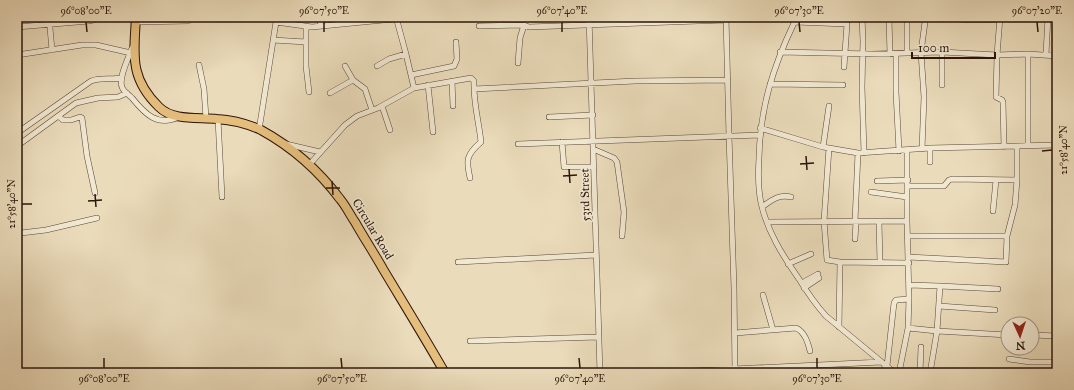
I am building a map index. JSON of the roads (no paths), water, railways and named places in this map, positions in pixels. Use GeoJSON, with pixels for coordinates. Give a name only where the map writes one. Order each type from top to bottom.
{"type":"FeatureCollection","features":[{"type":"Feature","properties":{"kind":"main road","name":"Circular Road"},"geometry":{"type":"LineString","coordinates":[[136,20],[134,43],[136,69],[142,86],[159,107],[166,112],[180,116],[238,122],[259,130],[284,144],[316,170],[341,200],[445,373]]}},
{"type":"Feature","properties":{"kind":"street"},"geometry":{"type":"LineString","coordinates":[[48,17],[52,50]]}},
{"type":"Feature","properties":{"kind":"street"},"geometry":{"type":"LineString","coordinates":[[17,28],[89,21],[105,17]]}},
{"type":"Feature","properties":{"kind":"street"},"geometry":{"type":"LineString","coordinates":[[136,20],[188,21],[194,17]]}},
{"type":"Feature","properties":{"kind":"street"},"geometry":{"type":"LineString","coordinates":[[319,17],[321,25]]}},
{"type":"Feature","properties":{"kind":"street"},"geometry":{"type":"LineString","coordinates":[[259,130],[276,22],[306,27],[363,19],[414,17]]}},
{"type":"Feature","properties":{"kind":"street","name":"53rd Street"},"geometry":{"type":"LineString","coordinates":[[589,17],[600,373]]}},
{"type":"Feature","properties":{"kind":"street"},"geometry":{"type":"LineString","coordinates":[[862,17],[864,154]]}},
{"type":"Feature","properties":{"kind":"street"},"geometry":{"type":"LineString","coordinates":[[907,53],[908,17]]}},
{"type":"Feature","properties":{"kind":"street"},"geometry":{"type":"LineString","coordinates":[[1046,54],[1048,17]]}},
{"type":"Feature","properties":{"kind":"street"},"geometry":{"type":"LineString","coordinates":[[396,18],[414,88]]}},
{"type":"Feature","properties":{"kind":"street"},"geometry":{"type":"LineString","coordinates":[[479,26],[524,25],[529,27],[726,18],[734,288],[734,371]]}},
{"type":"Feature","properties":{"kind":"street"},"geometry":{"type":"LineString","coordinates":[[943,18],[973,20],[1000,19],[996,97],[1003,102],[1004,147]]}},
{"type":"Feature","properties":{"kind":"street"},"geometry":{"type":"LineString","coordinates":[[889,19],[890,54]]}},
{"type":"Feature","properties":{"kind":"street"},"geometry":{"type":"LineString","coordinates":[[922,148],[924,97],[921,52],[925,22]]}},
{"type":"Feature","properties":{"kind":"street"},"geometry":{"type":"LineString","coordinates":[[844,67],[846,24],[794,23],[780,52],[770,84],[760,128],[759,185],[762,207],[780,250],[817,307],[895,373]]}},
{"type":"Feature","properties":{"kind":"street"},"geometry":{"type":"LineString","coordinates":[[518,63],[520,38],[524,25]]}},
{"type":"Feature","properties":{"kind":"street"},"geometry":{"type":"LineString","coordinates":[[306,27],[306,66],[309,92]]}},
{"type":"Feature","properties":{"kind":"street"},"geometry":{"type":"LineString","coordinates":[[272,40],[306,42]]}},
{"type":"Feature","properties":{"kind":"street"},"geometry":{"type":"LineString","coordinates":[[411,75],[454,66],[458,58],[456,42]]}},
{"type":"Feature","properties":{"kind":"street"},"geometry":{"type":"LineString","coordinates":[[134,43],[122,78],[122,86],[141,110],[156,120],[172,120],[180,116]]}},
{"type":"Feature","properties":{"kind":"street"},"geometry":{"type":"LineString","coordinates":[[17,55],[82,45],[96,45],[131,52]]}},
{"type":"Feature","properties":{"kind":"street"},"geometry":{"type":"LineString","coordinates":[[780,52],[896,54],[942,52],[997,55],[1046,54],[1057,56]]}},
{"type":"Feature","properties":{"kind":"street"},"geometry":{"type":"LineString","coordinates":[[942,52],[942,85]]}},
{"type":"Feature","properties":{"kind":"street"},"geometry":{"type":"LineString","coordinates":[[377,66],[389,58],[406,54]]}},
{"type":"Feature","properties":{"kind":"street"},"geometry":{"type":"LineString","coordinates":[[896,54],[899,151]]}},
{"type":"Feature","properties":{"kind":"street"},"geometry":{"type":"LineString","coordinates":[[1028,54],[1028,146]]}},
{"type":"Feature","properties":{"kind":"street"},"geometry":{"type":"LineString","coordinates":[[199,65],[204,89],[206,118]]}},
{"type":"Feature","properties":{"kind":"street"},"geometry":{"type":"LineString","coordinates":[[345,66],[353,80],[366,89],[372,110]]}},
{"type":"Feature","properties":{"kind":"street"},"geometry":{"type":"LineString","coordinates":[[17,133],[91,81],[99,78],[122,78]]}},
{"type":"Feature","properties":{"kind":"street"},"geometry":{"type":"LineString","coordinates":[[309,165],[345,125],[357,116],[382,106],[414,88],[473,79],[474,103],[481,142],[472,150],[468,157],[467,166],[470,178]]}},
{"type":"Feature","properties":{"kind":"street"},"geometry":{"type":"LineString","coordinates":[[330,93],[353,80]]}},
{"type":"Feature","properties":{"kind":"street"},"geometry":{"type":"LineString","coordinates":[[474,89],[592,83],[728,80]]}},
{"type":"Feature","properties":{"kind":"street"},"geometry":{"type":"LineString","coordinates":[[452,81],[453,106]]}},
{"type":"Feature","properties":{"kind":"street"},"geometry":{"type":"LineString","coordinates":[[770,84],[843,85]]}},
{"type":"Feature","properties":{"kind":"street"},"geometry":{"type":"LineString","coordinates":[[428,85],[433,132]]}},
{"type":"Feature","properties":{"kind":"street"},"geometry":{"type":"LineString","coordinates":[[17,146],[76,103],[98,98],[118,96],[127,93]]}},
{"type":"Feature","properties":{"kind":"street"},"geometry":{"type":"LineString","coordinates":[[382,106],[390,130]]}},
{"type":"Feature","properties":{"kind":"street"},"geometry":{"type":"LineString","coordinates":[[823,147],[829,106]]}},
{"type":"Feature","properties":{"kind":"street"},"geometry":{"type":"LineString","coordinates":[[549,117],[593,115]]}},
{"type":"Feature","properties":{"kind":"street"},"geometry":{"type":"LineString","coordinates":[[58,116],[63,120],[70,120],[80,117],[82,118],[87,156],[95,193]]}},
{"type":"Feature","properties":{"kind":"street"},"geometry":{"type":"LineString","coordinates":[[218,119],[222,197]]}},
{"type":"Feature","properties":{"kind":"street"},"geometry":{"type":"LineString","coordinates":[[760,128],[823,147],[864,154],[922,148],[1057,145]]}},
{"type":"Feature","properties":{"kind":"street"},"geometry":{"type":"LineString","coordinates":[[518,144],[760,134]]}},
{"type":"Feature","properties":{"kind":"street"},"geometry":{"type":"LineString","coordinates":[[562,142],[564,167],[594,167]]}},
{"type":"Feature","properties":{"kind":"street"},"geometry":{"type":"LineString","coordinates":[[284,144],[320,152]]}},
{"type":"Feature","properties":{"kind":"street"},"geometry":{"type":"LineString","coordinates":[[829,148],[824,221],[827,260],[840,262],[909,260],[1006,262],[1007,236],[1015,205],[1017,147]]}},
{"type":"Feature","properties":{"kind":"street"},"geometry":{"type":"LineString","coordinates":[[930,148],[930,162]]}},
{"type":"Feature","properties":{"kind":"street"},"geometry":{"type":"LineString","coordinates":[[593,149],[614,158],[617,162],[624,212],[622,236]]}},
{"type":"Feature","properties":{"kind":"street"},"geometry":{"type":"LineString","coordinates":[[899,373],[908,328],[909,260],[907,236],[907,150]]}},
{"type":"Feature","properties":{"kind":"street"},"geometry":{"type":"LineString","coordinates":[[1057,152],[1057,209]]}},
{"type":"Feature","properties":{"kind":"street"},"geometry":{"type":"LineString","coordinates":[[855,239],[858,153]]}},
{"type":"Feature","properties":{"kind":"street"},"geometry":{"type":"LineString","coordinates":[[877,180],[944,186],[948,180],[952,179],[1017,180]]}},
{"type":"Feature","properties":{"kind":"street"},"geometry":{"type":"LineString","coordinates":[[993,211],[996,180]]}},
{"type":"Feature","properties":{"kind":"street"},"geometry":{"type":"LineString","coordinates":[[870,192],[907,197]]}},
{"type":"Feature","properties":{"kind":"street"},"geometry":{"type":"LineString","coordinates":[[762,207],[778,197],[792,197]]}},
{"type":"Feature","properties":{"kind":"street"},"geometry":{"type":"LineString","coordinates":[[17,229],[21,233],[46,230],[97,218]]}},
{"type":"Feature","properties":{"kind":"street"},"geometry":{"type":"LineString","coordinates":[[768,222],[907,222]]}},
{"type":"Feature","properties":{"kind":"street"},"geometry":{"type":"LineString","coordinates":[[879,222],[880,262]]}},
{"type":"Feature","properties":{"kind":"street"},"geometry":{"type":"LineString","coordinates":[[907,236],[1007,236]]}},
{"type":"Feature","properties":{"kind":"street"},"geometry":{"type":"LineString","coordinates":[[788,264],[811,254]]}},
{"type":"Feature","properties":{"kind":"street"},"geometry":{"type":"LineString","coordinates":[[458,262],[596,255]]}},
{"type":"Feature","properties":{"kind":"street"},"geometry":{"type":"LineString","coordinates":[[839,327],[840,262]]}},
{"type":"Feature","properties":{"kind":"street"},"geometry":{"type":"LineString","coordinates":[[803,286],[818,276]]}},
{"type":"Feature","properties":{"kind":"street"},"geometry":{"type":"LineString","coordinates":[[909,285],[998,289]]}},
{"type":"Feature","properties":{"kind":"street"},"geometry":{"type":"LineString","coordinates":[[930,373],[937,331],[940,286]]}},
{"type":"Feature","properties":{"kind":"street"},"geometry":{"type":"LineString","coordinates":[[763,296],[773,330]]}},
{"type":"Feature","properties":{"kind":"street"},"geometry":{"type":"LineString","coordinates":[[884,373],[884,364],[894,303],[896,300],[909,300]]}},
{"type":"Feature","properties":{"kind":"street"},"geometry":{"type":"LineString","coordinates":[[939,306],[996,310]]}},
{"type":"Feature","properties":{"kind":"street"},"geometry":{"type":"LineString","coordinates":[[735,333],[796,328],[799,329],[806,340],[810,351]]}},
{"type":"Feature","properties":{"kind":"street"},"geometry":{"type":"LineString","coordinates":[[908,328],[1000,335]]}},
{"type":"Feature","properties":{"kind":"street"},"geometry":{"type":"LineString","coordinates":[[1040,335],[1057,336]]}},
{"type":"Feature","properties":{"kind":"street"},"geometry":{"type":"LineString","coordinates":[[470,342],[598,337]]}},
{"type":"Feature","properties":{"kind":"street"},"geometry":{"type":"LineString","coordinates":[[920,373],[921,347]]}},
{"type":"Feature","properties":{"kind":"street"},"geometry":{"type":"LineString","coordinates":[[1009,358],[1023,361],[1057,362]]}},
{"type":"Feature","properties":{"kind":"street"},"geometry":{"type":"LineString","coordinates":[[650,373],[734,371],[884,364]]}}]}
